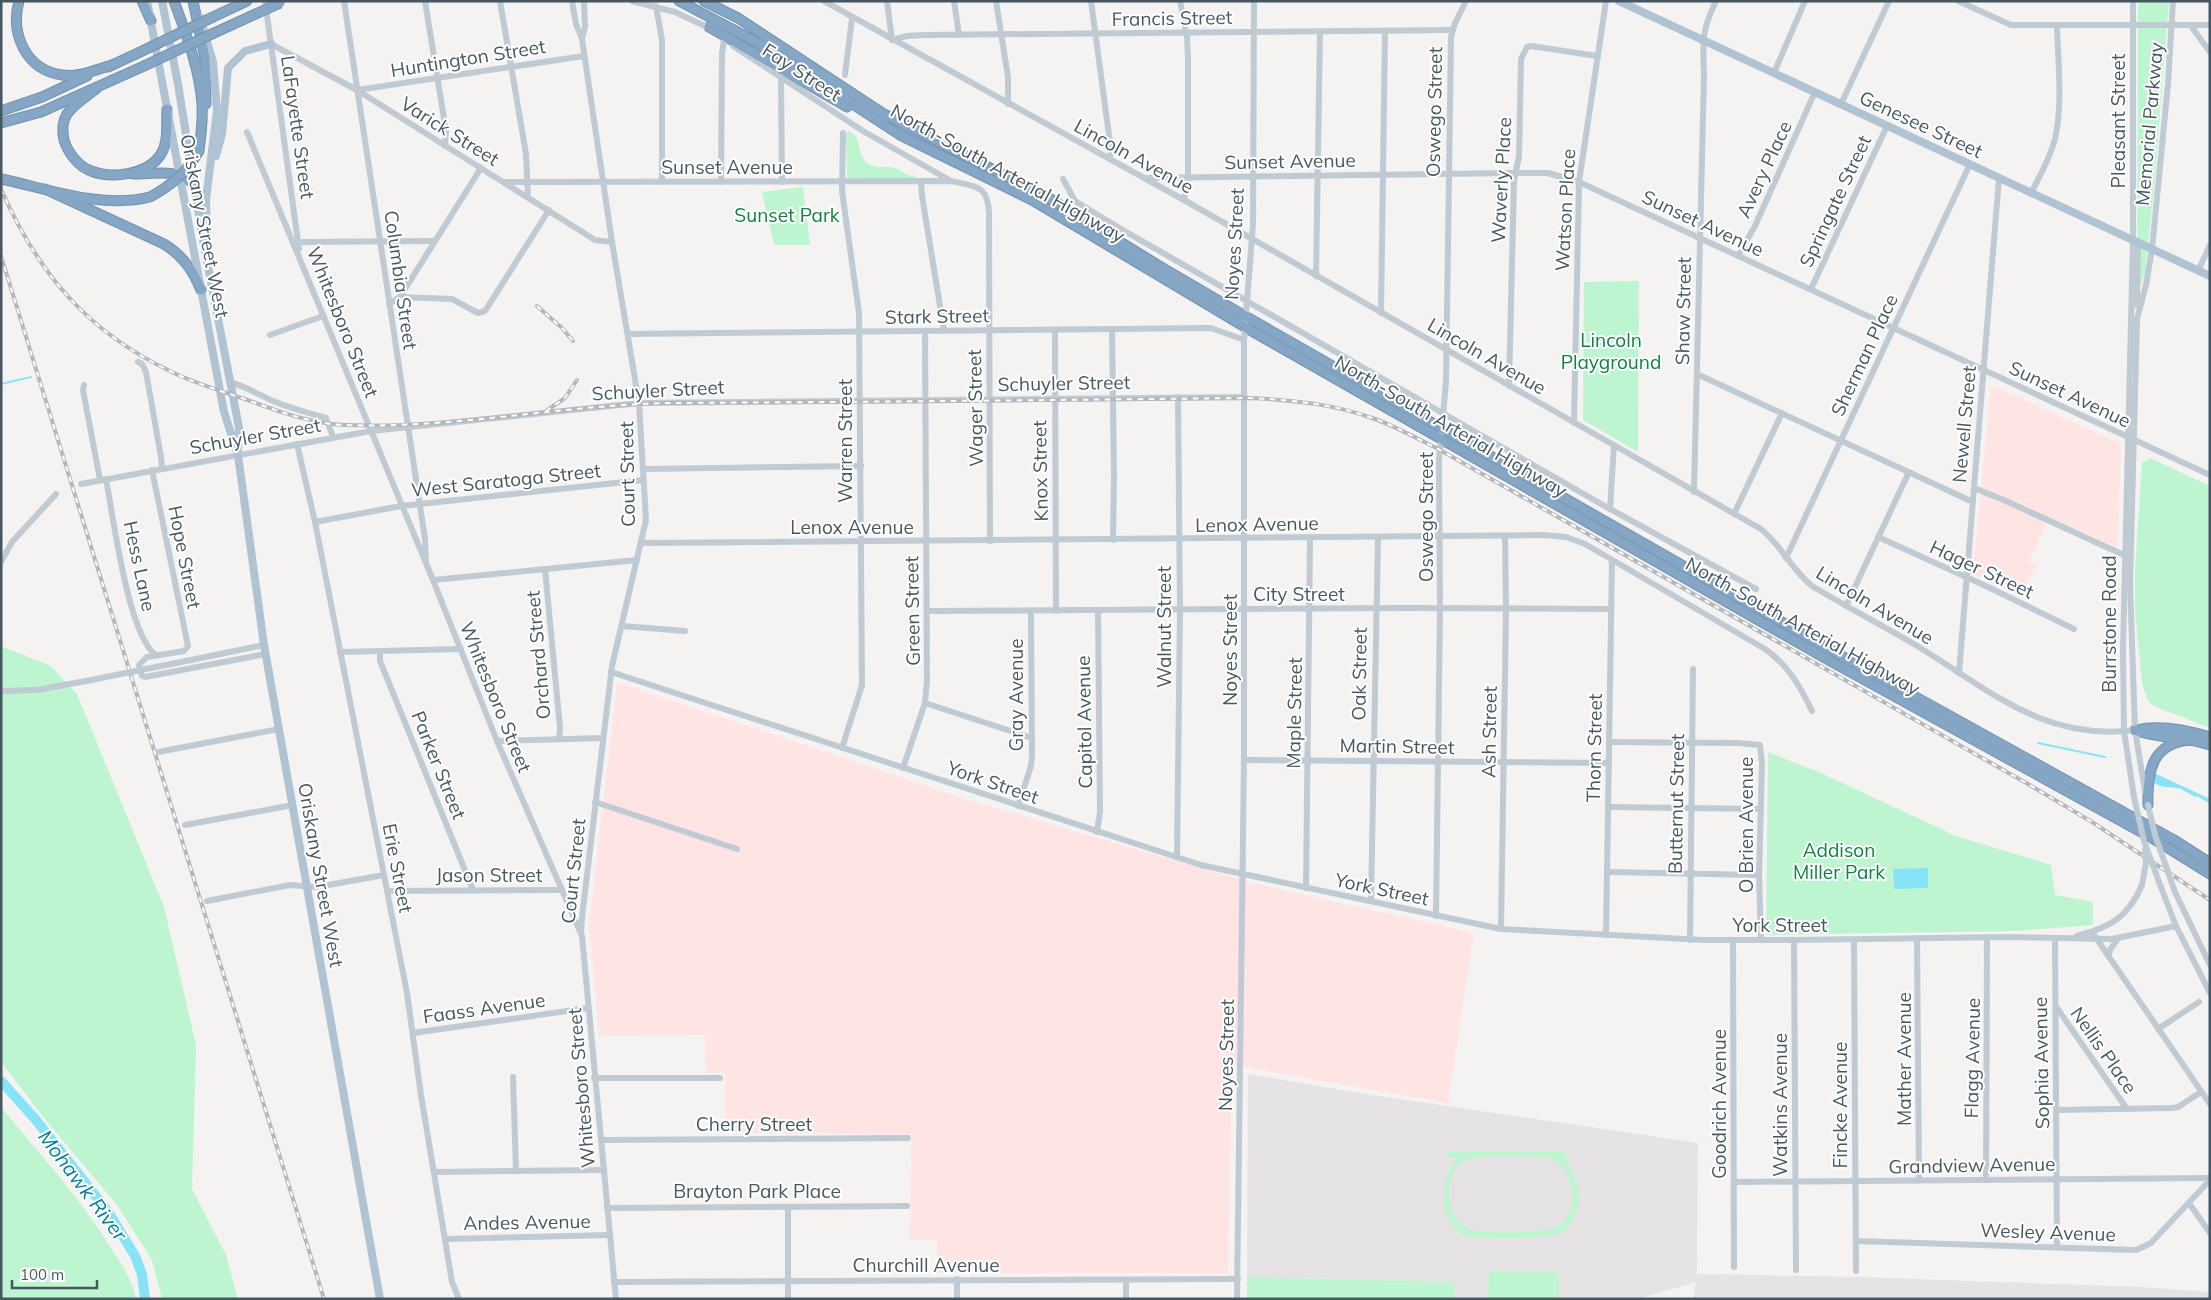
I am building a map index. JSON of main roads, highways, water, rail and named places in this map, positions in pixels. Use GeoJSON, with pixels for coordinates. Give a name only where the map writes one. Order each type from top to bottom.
{"type":"FeatureCollection","features":[{"type":"Feature","properties":{"kind":"highway"},"geometry":{"type":"LineString","coordinates":[[19,1],[16,19],[17,35],[25,52],[37,65],[55,74],[71,76],[112,65]]}},
{"type":"Feature","properties":{"kind":"highway"},"geometry":{"type":"LineString","coordinates":[[142,1],[151,21]]}},
{"type":"Feature","properties":{"kind":"highway"},"geometry":{"type":"LineString","coordinates":[[174,1],[192,58],[200,94],[202,128],[198,151]]}},
{"type":"Feature","properties":{"kind":"highway"},"geometry":{"type":"LineString","coordinates":[[1,179],[97,200],[122,201],[150,197],[178,180],[191,164],[205,134],[207,94],[205,58],[194,1]]}},
{"type":"Feature","properties":{"kind":"highway"},"geometry":{"type":"LineString","coordinates":[[3,110],[42,97],[246,1]]}},
{"type":"Feature","properties":{"kind":"highway","name":"North-South Arterial Highway"},"geometry":{"type":"LineString","coordinates":[[678,1],[743,34],[900,135],[1032,200],[1245,327],[1834,663],[2163,845],[2210,874]]}},
{"type":"Feature","properties":{"kind":"highway","name":"North-South Arterial Highway"},"geometry":{"type":"LineString","coordinates":[[704,1],[738,18],[884,114],[1049,198],[1161,267],[1246,316],[1820,644],[2174,840],[2210,863]]}},
{"type":"Feature","properties":{"kind":"highway"},"geometry":{"type":"LineString","coordinates":[[718,1],[738,18]]}},
{"type":"Feature","properties":{"kind":"highway"},"geometry":{"type":"LineString","coordinates":[[5,123],[41,112],[96,89],[282,2]]}},
{"type":"Feature","properties":{"kind":"highway"},"geometry":{"type":"LineString","coordinates":[[709,27],[822,93],[900,135]]}},
{"type":"Feature","properties":{"kind":"highway"},"geometry":{"type":"LineString","coordinates":[[96,89],[67,114],[62,126],[67,148],[76,161],[90,171],[130,174],[179,174],[187,176],[193,184]]}},
{"type":"Feature","properties":{"kind":"highway"},"geometry":{"type":"LineString","coordinates":[[130,174],[142,169],[161,155],[166,138],[167,109]]}},
{"type":"Feature","properties":{"kind":"highway"},"geometry":{"type":"LineString","coordinates":[[45,189],[170,248],[184,260],[201,290]]}},
{"type":"Feature","properties":{"kind":"highway"},"geometry":{"type":"LineString","coordinates":[[2210,737],[2148,727],[2135,730],[2148,735],[2192,740],[2210,745]]}},
{"type":"Feature","properties":{"kind":"highway"},"geometry":{"type":"LineString","coordinates":[[2148,804],[2149,775],[2156,758],[2165,748],[2177,742],[2192,740]]}},
{"type":"Feature","properties":{"kind":"highway"},"geometry":{"type":"LineString","coordinates":[[2174,840],[2210,857]]}},
{"type":"Feature","properties":{"kind":"highway"},"geometry":{"type":"LineString","coordinates":[[2163,845],[2210,881]]}},
{"type":"Feature","properties":{"kind":"main road","name":"Oriskany Street West"},"geometry":{"type":"LineString","coordinates":[[148,1],[224,412],[238,455]]}},
{"type":"Feature","properties":{"kind":"main road","name":"Oriskany Street West"},"geometry":{"type":"LineString","coordinates":[[162,1],[193,184],[239,428],[238,455],[264,645],[380,1299]]}},
{"type":"Feature","properties":{"kind":"main road"},"geometry":{"type":"LineString","coordinates":[[194,1],[210,48],[216,85],[217,111],[206,199],[208,264]]}},
{"type":"Feature","properties":{"kind":"main road","name":"Genesee Street"},"geometry":{"type":"LineString","coordinates":[[1622,2],[2210,276]]}},
{"type":"Feature","properties":{"kind":"main road"},"geometry":{"type":"LineString","coordinates":[[210,166],[217,154],[222,134],[228,68],[245,51],[272,44]]}},
{"type":"Feature","properties":{"kind":"water"},"geometry":{"type":"Polygon","coordinates":[[[2152,772],[2210,799],[2210,804],[2185,790],[2159,786],[2151,780],[2152,772]]]}},
{"type":"Feature","properties":{"kind":"water"},"geometry":{"type":"Polygon","coordinates":[[[1928,868],[1928,888],[1894,889],[1893,869],[1928,868]]]}},
{"type":"Feature","properties":{"kind":"waterway"},"geometry":{"type":"LineString","coordinates":[[1,384],[31,377]]}},
{"type":"Feature","properties":{"kind":"waterway"},"geometry":{"type":"LineString","coordinates":[[2038,743],[2105,757]]}},
{"type":"Feature","properties":{"kind":"waterway"},"geometry":{"type":"LineString","coordinates":[[2183,789],[2196,796]]}},
{"type":"Feature","properties":{"kind":"waterway","name":"Mohawk River"},"geometry":{"type":"LineString","coordinates":[[1,1081],[36,1120],[109,1213],[135,1256],[142,1274],[145,1299]]}},
{"type":"Feature","properties":{"kind":"railway"},"geometry":{"type":"LineString","coordinates":[[1,189],[15,219],[49,273],[68,297],[90,319],[115,338],[142,356],[189,380],[280,412],[319,422],[346,425],[427,424],[588,408],[669,403],[1250,398],[1313,404],[1360,414],[1391,426],[1440,450],[2028,784],[2092,822],[2210,900]]}},
{"type":"Feature","properties":{"kind":"railway"},"geometry":{"type":"LineString","coordinates":[[1,256],[324,1299]]}},
{"type":"Feature","properties":{"kind":"railway"},"geometry":{"type":"LineString","coordinates":[[537,306],[562,328],[573,341]]}},
{"type":"Feature","properties":{"kind":"railway"},"geometry":{"type":"LineString","coordinates":[[546,411],[565,398],[577,380]]}},
{"type":"Feature","properties":{"kind":"park label","name":"Sunset Park"},"geometry":{"type":"Point","coordinates":[787,215]}},
{"type":"Feature","properties":{"kind":"park label","name":"Lincoln Playground"},"geometry":{"type":"Point","coordinates":[1611,351]}},
{"type":"Feature","properties":{"kind":"park label","name":"Addison Miller Park"},"geometry":{"type":"Point","coordinates":[1839,861]}}]}
